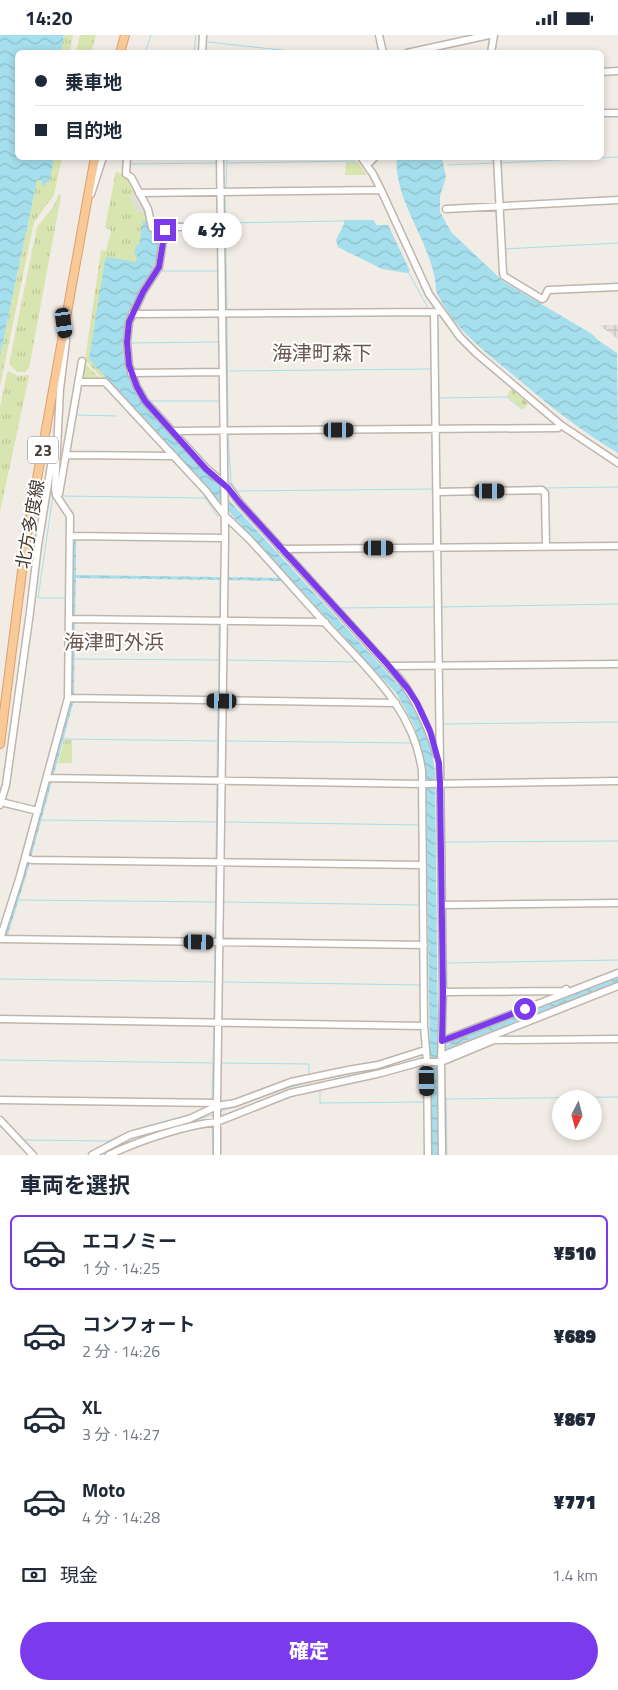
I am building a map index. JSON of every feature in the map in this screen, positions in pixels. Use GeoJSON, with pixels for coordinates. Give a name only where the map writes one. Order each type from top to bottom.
{"type":"FeatureCollection","features":[{"type":"Feature","properties":{"kind":"main road"},"geometry":{"type":"LineString","coordinates":[[121,50],[125,35]]}},
{"type":"Feature","properties":{"kind":"main road","name":"北方多度線"},"geometry":{"type":"LineString","coordinates":[[0,744],[26,540],[94,160]]}},
{"type":"Feature","properties":{"kind":"street"},"geometry":{"type":"LineString","coordinates":[[202,35],[202,50]]}},
{"type":"Feature","properties":{"kind":"street"},"geometry":{"type":"LineString","coordinates":[[379,35],[383,50]]}},
{"type":"Feature","properties":{"kind":"street"},"geometry":{"type":"LineString","coordinates":[[421,50],[489,35]]}},
{"type":"Feature","properties":{"kind":"street"},"geometry":{"type":"LineString","coordinates":[[492,50],[494,35]]}},
{"type":"Feature","properties":{"kind":"street"},"geometry":{"type":"LineString","coordinates":[[604,72],[618,71]]}},
{"type":"Feature","properties":{"kind":"street"},"geometry":{"type":"LineString","coordinates":[[604,113],[618,113]]}},
{"type":"Feature","properties":{"kind":"street"},"geometry":{"type":"LineString","coordinates":[[83,218],[102,160]]}},
{"type":"Feature","properties":{"kind":"street"},"geometry":{"type":"LineString","coordinates":[[127,160],[126,174],[131,177],[148,209],[152,228],[165,230]]}},
{"type":"Feature","properties":{"kind":"street"},"geometry":{"type":"LineString","coordinates":[[217,1155],[225,538],[220,160]]}},
{"type":"Feature","properties":{"kind":"street"},"geometry":{"type":"LineString","coordinates":[[363,160],[382,190],[419,276],[437,312],[476,353],[561,425],[618,463]]}},
{"type":"Feature","properties":{"kind":"street"},"geometry":{"type":"LineString","coordinates":[[367,165],[372,160]]}},
{"type":"Feature","properties":{"kind":"street"},"geometry":{"type":"LineString","coordinates":[[497,160],[504,276],[542,299],[548,290],[618,287]]}},
{"type":"Feature","properties":{"kind":"street"},"geometry":{"type":"LineString","coordinates":[[139,193],[382,190]]}},
{"type":"Feature","properties":{"kind":"street"},"geometry":{"type":"LineString","coordinates":[[446,209],[618,200]]}},
{"type":"Feature","properties":{"kind":"street"},"geometry":{"type":"LineString","coordinates":[[221,224],[165,227],[159,267],[132,314],[128,329],[127,352],[131,373],[145,401],[389,666],[417,703],[430,731],[439,763]]}},
{"type":"Feature","properties":{"kind":"street"},"geometry":{"type":"LineString","coordinates":[[132,314],[437,312]]}},
{"type":"Feature","properties":{"kind":"street"},"geometry":{"type":"LineString","coordinates":[[437,312],[435,429],[443,992],[440,1059],[442,1155]]}},
{"type":"Feature","properties":{"kind":"street"},"geometry":{"type":"LineString","coordinates":[[64,323],[66,341],[57,433],[56,488],[58,498],[68,512],[70,536],[68,697],[25,858],[0,939],[424,945]]}},
{"type":"Feature","properties":{"kind":"street"},"geometry":{"type":"LineString","coordinates":[[58,498],[82,361]]}},
{"type":"Feature","properties":{"kind":"street"},"geometry":{"type":"LineString","coordinates":[[131,373],[223,371]]}},
{"type":"Feature","properties":{"kind":"street"},"geometry":{"type":"LineString","coordinates":[[79,382],[105,383],[388,690],[407,721],[417,745],[423,784],[424,1026],[428,1155]]}},
{"type":"Feature","properties":{"kind":"street"},"geometry":{"type":"LineString","coordinates":[[173,431],[435,429],[558,427],[561,425]]}},
{"type":"Feature","properties":{"kind":"street"},"geometry":{"type":"LineString","coordinates":[[38,811],[0,804],[6,785],[42,519],[57,433]]}},
{"type":"Feature","properties":{"kind":"street"},"geometry":{"type":"LineString","coordinates":[[66,455],[174,456]]}},
{"type":"Feature","properties":{"kind":"street"},"geometry":{"type":"LineString","coordinates":[[436,492],[542,491],[545,493],[546,547]]}},
{"type":"Feature","properties":{"kind":"street"},"geometry":{"type":"LineString","coordinates":[[70,536],[225,538]]}},
{"type":"Feature","properties":{"kind":"street"},"geometry":{"type":"LineString","coordinates":[[282,549],[618,546]]}},
{"type":"Feature","properties":{"kind":"street"},"geometry":{"type":"LineString","coordinates":[[70,619],[325,622]]}},
{"type":"Feature","properties":{"kind":"street"},"geometry":{"type":"LineString","coordinates":[[389,666],[618,663]]}},
{"type":"Feature","properties":{"kind":"street"},"geometry":{"type":"LineString","coordinates":[[68,697],[396,703]]}},
{"type":"Feature","properties":{"kind":"street"},"geometry":{"type":"LineString","coordinates":[[47,778],[423,784],[618,781]]}},
{"type":"Feature","properties":{"kind":"street"},"geometry":{"type":"LineString","coordinates":[[25,858],[32,860],[423,865]]}},
{"type":"Feature","properties":{"kind":"street"},"geometry":{"type":"LineString","coordinates":[[442,905],[618,903]]}},
{"type":"Feature","properties":{"kind":"street"},"geometry":{"type":"LineString","coordinates":[[443,992],[563,991],[618,971]]}},
{"type":"Feature","properties":{"kind":"street"},"geometry":{"type":"LineString","coordinates":[[442,1043],[618,971]]}},
{"type":"Feature","properties":{"kind":"street"},"geometry":{"type":"LineString","coordinates":[[440,1059],[618,986]]}},
{"type":"Feature","properties":{"kind":"street"},"geometry":{"type":"LineString","coordinates":[[0,1019],[424,1026]]}},
{"type":"Feature","properties":{"kind":"street"},"geometry":{"type":"LineString","coordinates":[[0,1100],[217,1105],[235,1103],[291,1082],[348,1070],[398,1060],[426,1057],[440,1059],[494,1040],[618,1039]]}},
{"type":"Feature","properties":{"kind":"street"},"geometry":{"type":"LineString","coordinates":[[109,1155],[152,1138],[217,1121],[290,1093],[381,1073],[421,1062],[426,1057]]}},
{"type":"Feature","properties":{"kind":"street"},"geometry":{"type":"LineString","coordinates":[[225,1104],[307,1075]]}},
{"type":"Feature","properties":{"kind":"street"},"geometry":{"type":"LineString","coordinates":[[92,1155],[130,1135],[189,1119],[217,1105]]}},
{"type":"Feature","properties":{"kind":"street"},"geometry":{"type":"LineString","coordinates":[[0,1120],[33,1155]]}},
{"type":"Feature","properties":{"kind":"shaded area"},"geometry":{"type":"Polygon","coordinates":[[[137,193],[146,212],[138,212],[129,196],[137,193]]]}},
{"type":"Feature","properties":{"kind":"shaded area"},"geometry":{"type":"Polygon","coordinates":[[[599,325],[618,325],[618,339],[599,325]]]}},
{"type":"Feature","properties":{"kind":"green space"},"geometry":{"type":"Polygon","coordinates":[[[64,35],[73,35],[70,50],[61,50],[64,35]]]}},
{"type":"Feature","properties":{"kind":"green space"},"geometry":{"type":"Polygon","coordinates":[[[80,35],[96,35],[92,50],[76,50],[80,35]]]}},
{"type":"Feature","properties":{"kind":"green space"},"geometry":{"type":"Polygon","coordinates":[[[53,160],[62,160],[54,195],[34,222],[0,386],[0,356],[37,180],[43,181],[42,185],[46,182],[53,160]]]}},
{"type":"Feature","properties":{"kind":"green space"},"geometry":{"type":"Polygon","coordinates":[[[346,162],[358,162],[367,175],[345,175],[346,162]]]}},
{"type":"Feature","properties":{"kind":"green space"},"geometry":{"type":"Polygon","coordinates":[[[116,171],[129,178],[147,209],[148,221],[162,232],[154,268],[127,327],[134,386],[218,482],[219,506],[85,360],[101,250],[106,251],[111,231],[105,227],[116,171]]]}},
{"type":"Feature","properties":{"kind":"green space"},"geometry":{"type":"Polygon","coordinates":[[[59,194],[61,196],[29,368],[25,372],[17,372],[9,364],[37,227],[53,207],[59,194]]]}},
{"type":"Feature","properties":{"kind":"green space"},"geometry":{"type":"Polygon","coordinates":[[[85,363],[102,381],[82,381],[85,363]]]}},
{"type":"Feature","properties":{"kind":"green space"},"geometry":{"type":"Polygon","coordinates":[[[9,371],[18,376],[29,376],[0,512],[0,407],[9,371]]]}},
{"type":"Feature","properties":{"kind":"green space"},"geometry":{"type":"Polygon","coordinates":[[[511,389],[528,404],[523,409],[507,396],[511,389]]]}},
{"type":"Feature","properties":{"kind":"green space"},"geometry":{"type":"Polygon","coordinates":[[[64,740],[72,740],[72,763],[58,763],[64,740]]]}},
{"type":"Feature","properties":{"kind":"water"},"geometry":{"type":"Polygon","coordinates":[[[0,35],[64,35],[61,50],[15,50],[15,160],[54,160],[49,183],[46,182],[45,186],[42,185],[42,181],[37,180],[0,356],[0,35]]]}},
{"type":"Feature","properties":{"kind":"water"},"geometry":{"type":"Polygon","coordinates":[[[397,160],[442,160],[446,177],[440,196],[440,212],[451,232],[504,282],[592,334],[617,353],[618,453],[576,426],[537,395],[481,348],[453,319],[437,293],[430,260],[404,200],[397,160]]]}},
{"type":"Feature","properties":{"kind":"water"},"geometry":{"type":"Polygon","coordinates":[[[344,220],[374,220],[376,225],[388,225],[410,271],[407,273],[382,269],[338,247],[336,240],[344,220]]]}},
{"type":"Feature","properties":{"kind":"water"},"geometry":{"type":"Polygon","coordinates":[[[143,221],[147,222],[149,232],[160,234],[154,264],[126,319],[123,355],[133,386],[164,427],[221,487],[229,500],[405,692],[416,711],[429,741],[435,774],[438,1046],[448,1045],[452,1041],[618,977],[618,982],[438,1052],[438,1155],[432,1155],[425,762],[414,725],[396,693],[288,576],[283,581],[76,578],[75,617],[72,616],[73,538],[76,539],[76,575],[282,578],[286,574],[89,359],[105,260],[107,257],[136,262],[137,255],[134,255],[136,245],[139,245],[143,221]]]}},
{"type":"Feature","properties":{"kind":"water"},"geometry":{"type":"Polygon","coordinates":[[[75,620],[74,697],[71,696],[72,621],[75,620]]]}},
{"type":"Feature","properties":{"kind":"water"},"geometry":{"type":"Polygon","coordinates":[[[70,700],[74,700],[53,778],[50,775],[70,700]]]}},
{"type":"Feature","properties":{"kind":"water"},"geometry":{"type":"Polygon","coordinates":[[[48,781],[52,781],[31,858],[28,857],[48,781]]]}},
{"type":"Feature","properties":{"kind":"water"},"geometry":{"type":"Polygon","coordinates":[[[27,861],[30,863],[7,938],[4,936],[27,861]]]}},
{"type":"Feature","properties":{"kind":"waterway"},"geometry":{"type":"LineString","coordinates":[[146,50],[151,35]]}},
{"type":"Feature","properties":{"kind":"waterway"},"geometry":{"type":"LineString","coordinates":[[194,50],[196,35]]}},
{"type":"Feature","properties":{"kind":"waterway"},"geometry":{"type":"LineString","coordinates":[[208,42],[281,50]]}},
{"type":"Feature","properties":{"kind":"waterway"},"geometry":{"type":"LineString","coordinates":[[604,69],[618,68]]}},
{"type":"Feature","properties":{"kind":"waterway"},"geometry":{"type":"LineString","coordinates":[[604,158],[618,157]]}},
{"type":"Feature","properties":{"kind":"waterway"},"geometry":{"type":"LineString","coordinates":[[226,189],[227,160]]}},
{"type":"Feature","properties":{"kind":"waterway"},"geometry":{"type":"LineString","coordinates":[[500,163],[559,160]]}},
{"type":"Feature","properties":{"kind":"waterway"},"geometry":{"type":"LineString","coordinates":[[227,163],[355,161]]}},
{"type":"Feature","properties":{"kind":"waterway"},"geometry":{"type":"LineString","coordinates":[[130,164],[216,163]]}},
{"type":"Feature","properties":{"kind":"waterway"},"geometry":{"type":"LineString","coordinates":[[448,165],[495,163]]}},
{"type":"Feature","properties":{"kind":"waterway"},"geometry":{"type":"LineString","coordinates":[[225,195],[227,311]]}},
{"type":"Feature","properties":{"kind":"waterway"},"geometry":{"type":"LineString","coordinates":[[496,209],[499,249]]}},
{"type":"Feature","properties":{"kind":"waterway"},"geometry":{"type":"LineString","coordinates":[[223,223],[344,221]]}},
{"type":"Feature","properties":{"kind":"waterway"},"geometry":{"type":"LineString","coordinates":[[155,223],[219,223]]}},
{"type":"Feature","properties":{"kind":"waterway"},"geometry":{"type":"LineString","coordinates":[[504,249],[618,243]]}},
{"type":"Feature","properties":{"kind":"waterway"},"geometry":{"type":"LineString","coordinates":[[407,270],[428,308]]}},
{"type":"Feature","properties":{"kind":"waterway"},"geometry":{"type":"LineString","coordinates":[[160,271],[219,271]]}},
{"type":"Feature","properties":{"kind":"waterway"},"geometry":{"type":"LineString","coordinates":[[227,316],[228,427]]}},
{"type":"Feature","properties":{"kind":"waterway"},"geometry":{"type":"LineString","coordinates":[[438,326],[439,425]]}},
{"type":"Feature","properties":{"kind":"waterway"},"geometry":{"type":"LineString","coordinates":[[130,343],[219,342]]}},
{"type":"Feature","properties":{"kind":"waterway"},"geometry":{"type":"LineString","coordinates":[[230,371],[432,369]]}},
{"type":"Feature","properties":{"kind":"waterway"},"geometry":{"type":"LineString","coordinates":[[75,419],[81,386]]}},
{"type":"Feature","properties":{"kind":"waterway"},"geometry":{"type":"LineString","coordinates":[[440,398],[507,397],[522,409]]}},
{"type":"Feature","properties":{"kind":"waterway"},"geometry":{"type":"LineString","coordinates":[[149,401],[220,401]]}},
{"type":"Feature","properties":{"kind":"waterway"},"geometry":{"type":"LineString","coordinates":[[76,415],[116,416]]}},
{"type":"Feature","properties":{"kind":"waterway"},"geometry":{"type":"LineString","coordinates":[[439,431],[440,487]]}},
{"type":"Feature","properties":{"kind":"waterway"},"geometry":{"type":"LineString","coordinates":[[228,434],[231,482],[237,491],[433,489]]}},
{"type":"Feature","properties":{"kind":"waterway"},"geometry":{"type":"LineString","coordinates":[[544,488],[618,487]]}},
{"type":"Feature","properties":{"kind":"waterway"},"geometry":{"type":"LineString","coordinates":[[440,488],[472,488]]}},
{"type":"Feature","properties":{"kind":"waterway"},"geometry":{"type":"LineString","coordinates":[[440,494],[441,545]]}},
{"type":"Feature","properties":{"kind":"waterway"},"geometry":{"type":"LineString","coordinates":[[53,495],[38,598],[66,598]]}},
{"type":"Feature","properties":{"kind":"waterway"},"geometry":{"type":"LineString","coordinates":[[62,496],[205,498],[218,517]]}},
{"type":"Feature","properties":{"kind":"waterway"},"geometry":{"type":"LineString","coordinates":[[62,497],[73,513]]}},
{"type":"Feature","properties":{"kind":"waterway"},"geometry":{"type":"LineString","coordinates":[[73,517],[74,533]]}},
{"type":"Feature","properties":{"kind":"waterway"},"geometry":{"type":"LineString","coordinates":[[440,550],[441,601]]}},
{"type":"Feature","properties":{"kind":"waterway"},"geometry":{"type":"LineString","coordinates":[[220,579],[220,618]]}},
{"type":"Feature","properties":{"kind":"waterway"},"geometry":{"type":"LineString","coordinates":[[282,580],[298,597]]}},
{"type":"Feature","properties":{"kind":"waterway"},"geometry":{"type":"LineString","coordinates":[[441,607],[618,604]]}},
{"type":"Feature","properties":{"kind":"waterway"},"geometry":{"type":"LineString","coordinates":[[341,608],[434,607]]}},
{"type":"Feature","properties":{"kind":"waterway"},"geometry":{"type":"LineString","coordinates":[[441,615],[442,663]]}},
{"type":"Feature","properties":{"kind":"waterway"},"geometry":{"type":"LineString","coordinates":[[219,625],[219,698]]}},
{"type":"Feature","properties":{"kind":"waterway"},"geometry":{"type":"LineString","coordinates":[[74,659],[220,660]]}},
{"type":"Feature","properties":{"kind":"waterway"},"geometry":{"type":"LineString","coordinates":[[227,660],[358,662]]}},
{"type":"Feature","properties":{"kind":"waterway"},"geometry":{"type":"LineString","coordinates":[[442,668],[444,780]]}},
{"type":"Feature","properties":{"kind":"waterway"},"geometry":{"type":"LineString","coordinates":[[217,779],[218,703]]}},
{"type":"Feature","properties":{"kind":"waterway"},"geometry":{"type":"LineString","coordinates":[[443,724],[618,722]]}},
{"type":"Feature","properties":{"kind":"waterway"},"geometry":{"type":"LineString","coordinates":[[62,739],[218,741]]}},
{"type":"Feature","properties":{"kind":"waterway"},"geometry":{"type":"LineString","coordinates":[[226,741],[412,743]]}},
{"type":"Feature","properties":{"kind":"waterway"},"geometry":{"type":"LineString","coordinates":[[216,860],[217,784]]}},
{"type":"Feature","properties":{"kind":"waterway"},"geometry":{"type":"LineString","coordinates":[[444,785],[445,901]]}},
{"type":"Feature","properties":{"kind":"waterway"},"geometry":{"type":"LineString","coordinates":[[41,820],[218,822]]}},
{"type":"Feature","properties":{"kind":"waterway"},"geometry":{"type":"LineString","coordinates":[[225,822],[420,825]]}},
{"type":"Feature","properties":{"kind":"waterway"},"geometry":{"type":"LineString","coordinates":[[445,842],[618,841]]}},
{"type":"Feature","properties":{"kind":"waterway"},"geometry":{"type":"LineString","coordinates":[[215,939],[216,866]]}},
{"type":"Feature","properties":{"kind":"waterway"},"geometry":{"type":"LineString","coordinates":[[17,900],[217,902]]}},
{"type":"Feature","properties":{"kind":"waterway"},"geometry":{"type":"LineString","coordinates":[[223,902],[419,905]]}},
{"type":"Feature","properties":{"kind":"waterway"},"geometry":{"type":"LineString","coordinates":[[445,908],[446,946]]}},
{"type":"Feature","properties":{"kind":"waterway"},"geometry":{"type":"LineString","coordinates":[[214,1020],[215,944]]}},
{"type":"Feature","properties":{"kind":"waterway"},"geometry":{"type":"LineString","coordinates":[[446,963],[618,960]]}},
{"type":"Feature","properties":{"kind":"waterway"},"geometry":{"type":"LineString","coordinates":[[0,979],[216,982]]}},
{"type":"Feature","properties":{"kind":"waterway"},"geometry":{"type":"LineString","coordinates":[[222,982],[421,985]]}},
{"type":"Feature","properties":{"kind":"waterway"},"geometry":{"type":"LineString","coordinates":[[445,1036],[446,995]]}},
{"type":"Feature","properties":{"kind":"waterway"},"geometry":{"type":"LineString","coordinates":[[493,1018],[543,998]]}},
{"type":"Feature","properties":{"kind":"waterway"},"geometry":{"type":"LineString","coordinates":[[212,1100],[214,1025]]}},
{"type":"Feature","properties":{"kind":"waterway"},"geometry":{"type":"LineString","coordinates":[[219,1112],[287,1088],[317,1080],[393,1066],[424,1057]]}},
{"type":"Feature","properties":{"kind":"waterway"},"geometry":{"type":"LineString","coordinates":[[0,1060],[214,1063]]}},
{"type":"Feature","properties":{"kind":"waterway"},"geometry":{"type":"LineString","coordinates":[[221,1063],[309,1064],[309,1075],[328,1071]]}},
{"type":"Feature","properties":{"kind":"waterway"},"geometry":{"type":"LineString","coordinates":[[444,1063],[445,1099],[618,1097]]}},
{"type":"Feature","properties":{"kind":"waterway"},"geometry":{"type":"LineString","coordinates":[[320,1088],[320,1103],[425,1102]]}},
{"type":"Feature","properties":{"kind":"waterway"},"geometry":{"type":"LineString","coordinates":[[446,1099],[447,1155]]}},
{"type":"Feature","properties":{"kind":"waterway"},"geometry":{"type":"LineString","coordinates":[[23,1140],[108,1141],[136,1129],[195,1113]]}},
{"type":"Feature","properties":{"kind":"waterway"},"geometry":{"type":"LineString","coordinates":[[190,1122],[215,1114]]}},
{"type":"Feature","properties":{"kind":"waterway"},"geometry":{"type":"LineString","coordinates":[[168,1136],[193,1129],[212,1127],[213,1155]]}},
{"type":"Feature","properties":{"kind":"waterway"},"geometry":{"type":"LineString","coordinates":[[128,1140],[136,1137]]}},
{"type":"Feature","properties":{"kind":"district","name":"海津町森下"},"geometry":{"type":"Point","coordinates":[322,352]}},
{"type":"Feature","properties":{"kind":"district","name":"海津町外浜"},"geometry":{"type":"Point","coordinates":[114,641]}},
{"type":"Feature","properties":{"kind":"route"},"geometry":{"type":"LineString","coordinates":[[165,230],[159,267],[143,292],[129,322],[127,352],[132,376],[137,387],[145,401],[159,418],[206,469],[228,488],[389,666],[417,703],[430,731],[439,763],[443,992],[442,1041],[525,1009]]}}]}
